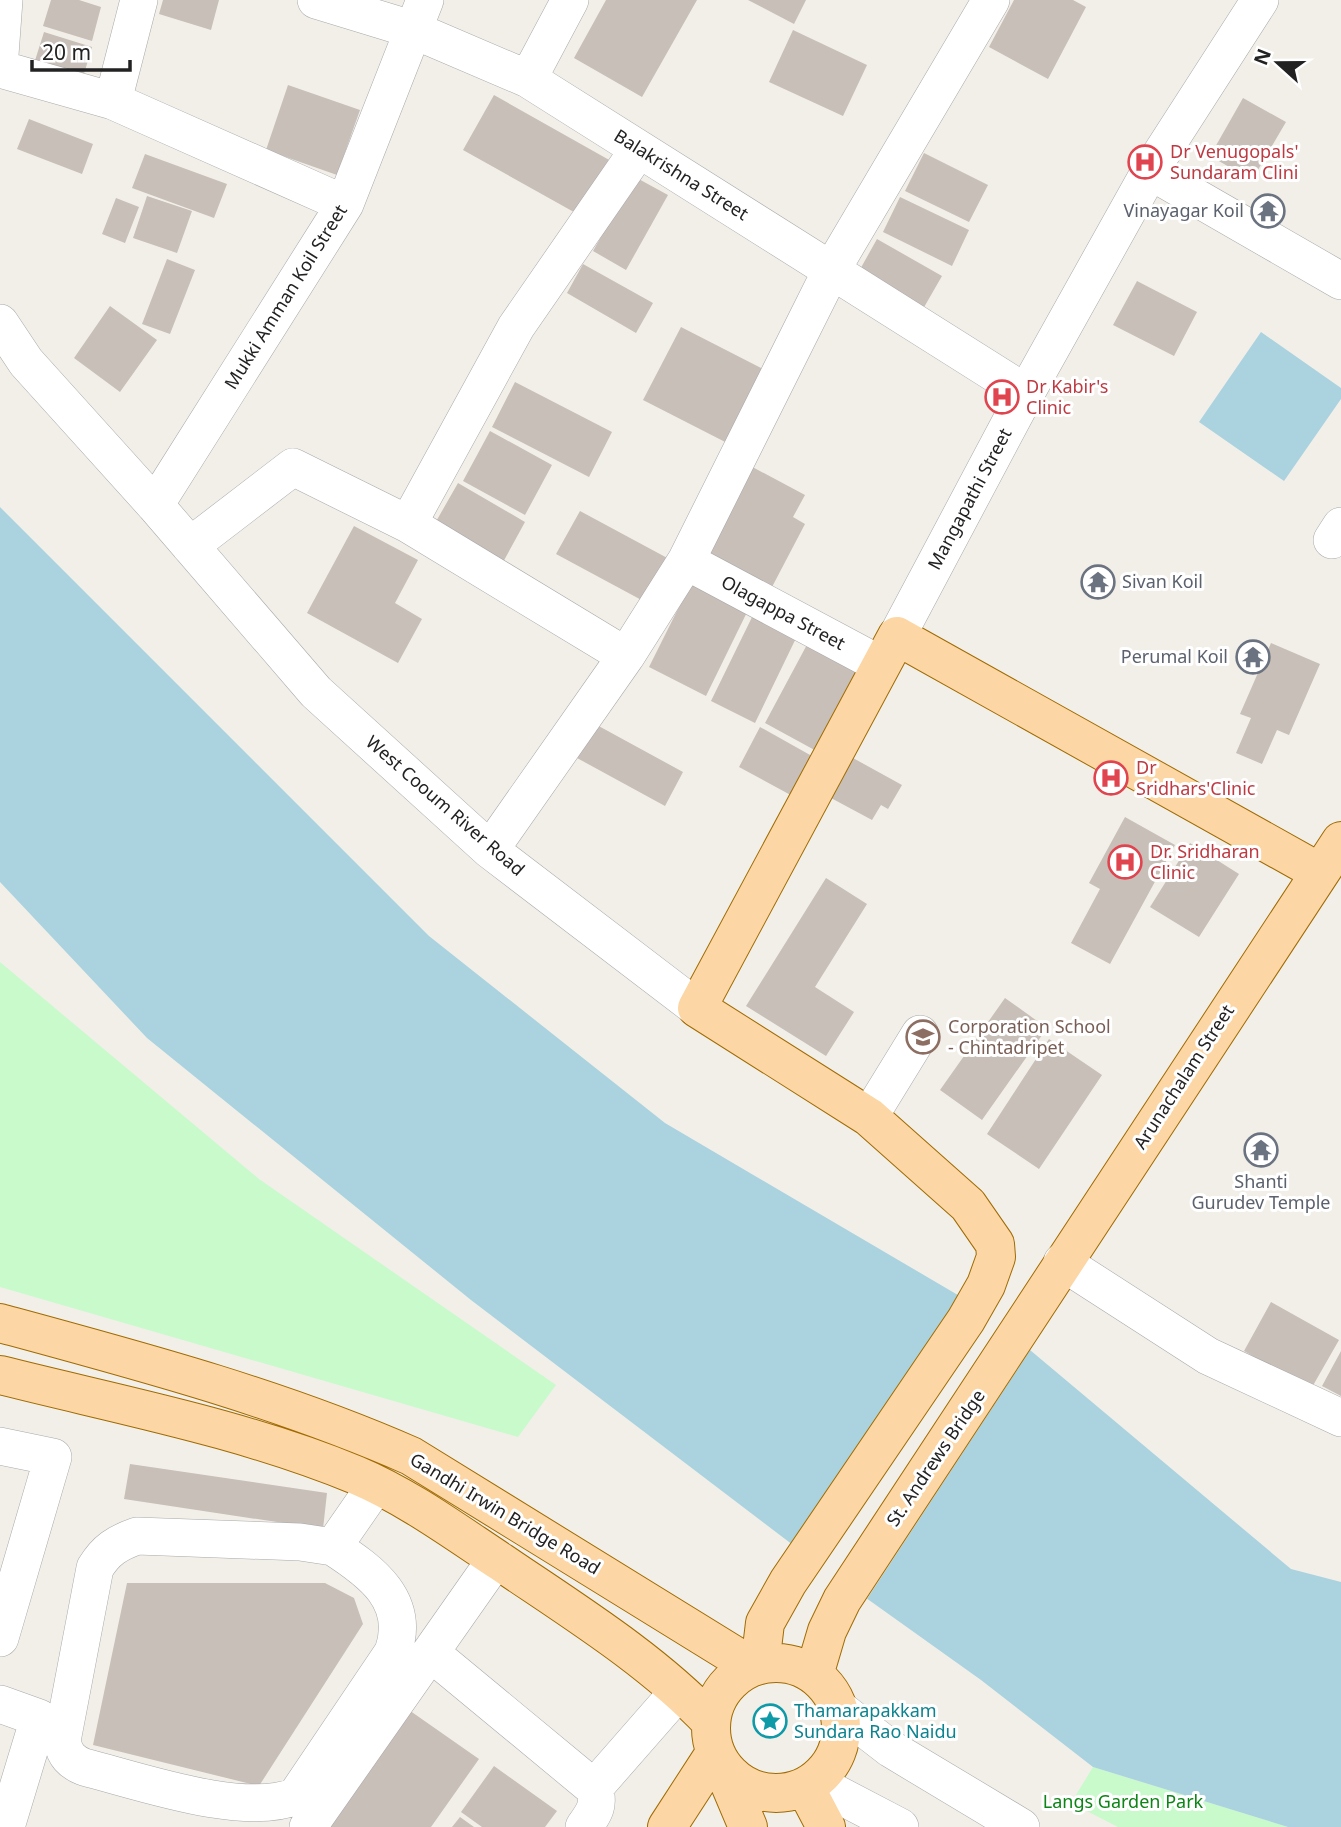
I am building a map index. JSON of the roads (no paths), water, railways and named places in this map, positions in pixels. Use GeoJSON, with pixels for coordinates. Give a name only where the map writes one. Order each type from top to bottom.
{"type":"FeatureCollection","features":[{"type":"Feature","properties":{"kind":"main road"},"geometry":{"type":"LineString","coordinates":[[889,650],[1330,880]]}},
{"type":"Feature","properties":{"kind":"main road","name":"Mangapathi Street"},"geometry":{"type":"LineString","coordinates":[[697,1008],[889,650]]}},
{"type":"Feature","properties":{"kind":"main road","name":"Arunachalam Street"},"geometry":{"type":"LineString","coordinates":[[1031,1317],[1062,1262],[1330,880],[1341,841]]}},
{"type":"Feature","properties":{"kind":"main road","name":"West Cooum River Road"},"geometry":{"type":"LineString","coordinates":[[697,1008],[869,1117],[968,1205],[995,1244],[996,1257],[986,1285],[966,1320],[788,1582],[765,1623]]}},
{"type":"Feature","properties":{"kind":"main road","name":"St. Andrews Bridge"},"geometry":{"type":"LineString","coordinates":[[814,1675],[827,1631],[842,1600],[1031,1317]]}},
{"type":"Feature","properties":{"kind":"main road","name":"Gandhi Irwin Bridge Road"},"geometry":{"type":"LineString","coordinates":[[0,1323],[216,1383],[357,1432],[411,1456],[709,1642],[757,1666]]}},
{"type":"Feature","properties":{"kind":"main road"},"geometry":{"type":"LineString","coordinates":[[0,1375],[241,1436],[322,1462],[418,1507],[597,1628],[678,1692],[716,1747],[732,1777],[759,1792],[790,1792],[809,1785],[829,1767],[838,1749],[841,1728],[838,1708],[829,1689],[814,1675],[788,1664],[757,1666],[737,1675],[724,1688],[715,1704],[716,1747],[748,1827]]}},
{"type":"Feature","properties":{"kind":"main road"},"geometry":{"type":"LineString","coordinates":[[709,1642],[741,1639],[765,1623]]}},
{"type":"Feature","properties":{"kind":"main road"},"geometry":{"type":"LineString","coordinates":[[757,1666],[765,1623]]}},
{"type":"Feature","properties":{"kind":"main road"},"geometry":{"type":"LineString","coordinates":[[667,1827],[716,1747]]}},
{"type":"Feature","properties":{"kind":"main road"},"geometry":{"type":"LineString","coordinates":[[809,1785],[826,1827]]}},
{"type":"Feature","properties":{"kind":"street"},"geometry":{"type":"LineString","coordinates":[[0,55],[4,0]]}},
{"type":"Feature","properties":{"kind":"street"},"geometry":{"type":"LineString","coordinates":[[113,102],[139,0]]}},
{"type":"Feature","properties":{"kind":"street","name":"Balakrishna Street"},"geometry":{"type":"LineString","coordinates":[[316,0],[418,15],[528,79],[1026,393]]}},
{"type":"Feature","properties":{"kind":"street"},"geometry":{"type":"LineString","coordinates":[[528,79],[570,0]]}},
{"type":"Feature","properties":{"kind":"street"},"geometry":{"type":"LineString","coordinates":[[490,850],[626,656],[686,561],[832,269],[991,0]]}},
{"type":"Feature","properties":{"kind":"street","name":"Mangapathi Street"},"geometry":{"type":"LineString","coordinates":[[889,650],[1026,393],[1150,171],[1260,0]]}},
{"type":"Feature","properties":{"kind":"street","name":"Mukki Amman Koil Street"},"geometry":{"type":"LineString","coordinates":[[155,505],[345,204],[418,15]]}},
{"type":"Feature","properties":{"kind":"street"},"geometry":{"type":"LineString","coordinates":[[0,69],[113,102],[345,204]]}},
{"type":"Feature","properties":{"kind":"street"},"geometry":{"type":"LineString","coordinates":[[408,524],[516,327],[639,149]]}},
{"type":"Feature","properties":{"kind":"street"},"geometry":{"type":"LineString","coordinates":[[1150,171],[1341,281]]}},
{"type":"Feature","properties":{"kind":"street","name":"West Cooum River Road"},"geometry":{"type":"LineString","coordinates":[[0,323],[26,362],[155,505],[316,692],[490,850],[697,1008]]}},
{"type":"Feature","properties":{"kind":"street"},"geometry":{"type":"LineString","coordinates":[[190,546],[293,467],[408,524],[626,656]]}},
{"type":"Feature","properties":{"kind":"street","name":"Olagappa Street"},"geometry":{"type":"LineString","coordinates":[[686,561],[889,650]]}},
{"type":"Feature","properties":{"kind":"street"},"geometry":{"type":"LineString","coordinates":[[869,1117],[920,1034]]}},
{"type":"Feature","properties":{"kind":"street"},"geometry":{"type":"LineString","coordinates":[[1062,1262],[1209,1356],[1341,1418]]}},
{"type":"Feature","properties":{"kind":"street"},"geometry":{"type":"LineString","coordinates":[[0,1446],[53,1457],[0,1638]]}},
{"type":"Feature","properties":{"kind":"street"},"geometry":{"type":"LineString","coordinates":[[333,1547],[376,1485]]}},
{"type":"Feature","properties":{"kind":"street"},"geometry":{"type":"LineString","coordinates":[[136,1536],[300,1542],[333,1547],[364,1567],[382,1584],[398,1620],[399,1636],[393,1652],[296,1796],[273,1804],[214,1799],[84,1767],[74,1763],[64,1752],[62,1741],[95,1568],[111,1548],[136,1536]]}},
{"type":"Feature","properties":{"kind":"street"},"geometry":{"type":"LineString","coordinates":[[308,1827],[432,1654],[496,1559]]}},
{"type":"Feature","properties":{"kind":"street"},"geometry":{"type":"LineString","coordinates":[[432,1654],[594,1788],[598,1799],[594,1812],[584,1827]]}},
{"type":"Feature","properties":{"kind":"street"},"geometry":{"type":"LineString","coordinates":[[594,1788],[678,1692]]}},
{"type":"Feature","properties":{"kind":"street"},"geometry":{"type":"LineString","coordinates":[[0,1704],[39,1718],[6,1827]]}},
{"type":"Feature","properties":{"kind":"street"},"geometry":{"type":"LineString","coordinates":[[838,1708],[891,1749],[1021,1827]]}},
{"type":"Feature","properties":{"kind":"street"},"geometry":{"type":"LineString","coordinates":[[809,1785],[901,1827]]}},
{"type":"Feature","properties":{"kind":"water"},"geometry":{"type":"Polygon","coordinates":[[[1261,332],[1341,388],[1341,399],[1284,481],[1199,422],[1261,332]]]}},
{"type":"Feature","properties":{"kind":"water"},"geometry":{"type":"Polygon","coordinates":[[[0,507],[429,936],[665,1123],[980,1308],[1291,1569],[1341,1582],[1341,1827],[1288,1827],[1093,1767],[981,1680],[810,1558],[471,1300],[147,1038],[0,882],[0,507]]]}},
{"type":"Feature","properties":{"kind":"place","name":"Dr Venugopals' Sundaram Clini"},"geometry":{"type":"Point","coordinates":[1145,162]}},
{"type":"Feature","properties":{"kind":"place","name":"Vinayagar Koil"},"geometry":{"type":"Point","coordinates":[1268,211]}},
{"type":"Feature","properties":{"kind":"place","name":"Dr Kabir's Clinic"},"geometry":{"type":"Point","coordinates":[1002,397]}},
{"type":"Feature","properties":{"kind":"place","name":"Sivan Koil"},"geometry":{"type":"Point","coordinates":[1098,582]}},
{"type":"Feature","properties":{"kind":"place","name":"Perumal Koil"},"geometry":{"type":"Point","coordinates":[1253,657]}},
{"type":"Feature","properties":{"kind":"place","name":"Dr Sridhars'Clinic"},"geometry":{"type":"Point","coordinates":[1111,778]}},
{"type":"Feature","properties":{"kind":"place","name":"Dr. Sridharan Clinic"},"geometry":{"type":"Point","coordinates":[1125,862]}},
{"type":"Feature","properties":{"kind":"place","name":"Corporation School - Chintadripet"},"geometry":{"type":"Point","coordinates":[923,1037]}},
{"type":"Feature","properties":{"kind":"place","name":"Shanti Gurudev Temple"},"geometry":{"type":"Point","coordinates":[1261,1150]}},
{"type":"Feature","properties":{"kind":"place","name":"Thamarapakkam Sundara Rao Naidu"},"geometry":{"type":"Point","coordinates":[770,1721]}},
{"type":"Feature","properties":{"kind":"park label","name":"Langs Garden Park"},"geometry":{"type":"Point","coordinates":[1123,1802]}}]}
